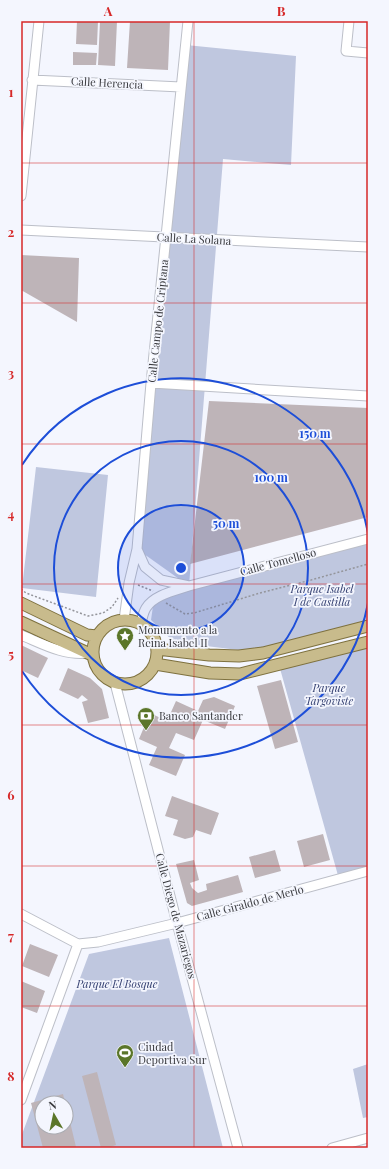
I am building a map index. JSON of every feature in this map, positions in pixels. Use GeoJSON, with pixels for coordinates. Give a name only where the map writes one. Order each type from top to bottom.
{"type":"FeatureCollection","features":[{"type":"Feature","properties":{"kind":"main road"},"geometry":{"type":"LineString","coordinates":[[21,603],[87,635],[96,636]]}},
{"type":"Feature","properties":{"kind":"main road"},"geometry":{"type":"LineString","coordinates":[[21,622],[90,654],[97,669],[104,677],[114,683],[130,684],[145,678],[151,672],[155,664],[157,649],[154,637],[150,631],[141,624],[124,620],[114,622],[106,626],[96,636],[90,654]]}},
{"type":"Feature","properties":{"kind":"main road"},"geometry":{"type":"LineString","coordinates":[[157,649],[209,656],[239,656],[263,653],[368,626]]}},
{"type":"Feature","properties":{"kind":"main road"},"geometry":{"type":"LineString","coordinates":[[155,664],[210,673],[240,674],[368,643]]}},
{"type":"Feature","properties":{"kind":"street"},"geometry":{"type":"LineString","coordinates":[[21,196],[39,21]]}},
{"type":"Feature","properties":{"kind":"street","name":"Calle Campo de Criptana"},"geometry":{"type":"LineString","coordinates":[[124,620],[129,583],[137,549],[151,383],[188,21]]}},
{"type":"Feature","properties":{"kind":"street"},"geometry":{"type":"LineString","coordinates":[[348,21],[346,51],[368,53]]}},
{"type":"Feature","properties":{"kind":"street","name":"Calle Herencia"},"geometry":{"type":"LineString","coordinates":[[32,80],[181,87]]}},
{"type":"Feature","properties":{"kind":"street","name":"Calle La Solana"},"geometry":{"type":"LineString","coordinates":[[21,230],[368,247]]}},
{"type":"Feature","properties":{"kind":"street"},"geometry":{"type":"LineString","coordinates":[[151,383],[368,396]]}},
{"type":"Feature","properties":{"kind":"street","name":"Calle Tomelloso"},"geometry":{"type":"LineString","coordinates":[[141,624],[145,609],[154,599],[188,586],[368,539]]}},
{"type":"Feature","properties":{"kind":"street","name":"Calle Tomelloso"},"geometry":{"type":"LineString","coordinates":[[137,549],[145,567],[161,580],[188,586]]}},
{"type":"Feature","properties":{"kind":"street"},"geometry":{"type":"LineString","coordinates":[[21,635],[54,649],[77,654],[90,654]]}},
{"type":"Feature","properties":{"kind":"street","name":"Calle Diego de Mazariegos"},"geometry":{"type":"LineString","coordinates":[[114,683],[238,1148]]}},
{"type":"Feature","properties":{"kind":"street","name":"Calle Giraldo de Merlo"},"geometry":{"type":"LineString","coordinates":[[78,944],[98,942],[177,923],[368,871]]}},
{"type":"Feature","properties":{"kind":"street"},"geometry":{"type":"LineString","coordinates":[[21,914],[78,944],[21,1100]]}},
{"type":"Feature","properties":{"kind":"street"},"geometry":{"type":"LineString","coordinates":[[332,1148],[368,1138]]}},
{"type":"Feature","properties":{"kind":"green space"},"geometry":{"type":"Polygon","coordinates":[[[186,45],[296,56],[291,165],[223,159],[189,586],[137,549],[186,45]]]}},
{"type":"Feature","properties":{"kind":"green space"},"geometry":{"type":"Polygon","coordinates":[[[36,467],[108,475],[96,597],[22,588],[36,467]]]}},
{"type":"Feature","properties":{"kind":"green space","name":"Parque Isabel I de Castilla"},"geometry":{"type":"Polygon","coordinates":[[[368,542],[368,626],[263,653],[174,642],[151,620],[154,599],[368,542]]]}},
{"type":"Feature","properties":{"kind":"green space","name":"Parque Targoviste"},"geometry":{"type":"Polygon","coordinates":[[[368,642],[368,871],[339,879],[279,665],[368,642]]]}},
{"type":"Feature","properties":{"kind":"green space","name":"Ciudad Deportiva Sur"},"geometry":{"type":"Polygon","coordinates":[[[169,938],[223,1148],[21,1148],[21,1137],[34,1102],[34,1135],[74,1135],[74,1095],[37,1095],[89,954],[169,938]]]}},
{"type":"Feature","properties":{"kind":"green space"},"geometry":{"type":"Polygon","coordinates":[[[368,1064],[368,1117],[363,1118],[353,1069],[368,1064]]]}},
{"type":"Feature","properties":{"kind":"building"},"geometry":{"type":"Polygon","coordinates":[[[77,21],[98,21],[97,45],[76,44],[77,21]]]}},
{"type":"Feature","properties":{"kind":"building"},"geometry":{"type":"Polygon","coordinates":[[[100,21],[117,21],[115,66],[98,65],[100,21]]]}},
{"type":"Feature","properties":{"kind":"building"},"geometry":{"type":"Polygon","coordinates":[[[130,21],[170,21],[168,70],[127,68],[130,21]]]}},
{"type":"Feature","properties":{"kind":"building"},"geometry":{"type":"Polygon","coordinates":[[[73,52],[97,53],[96,65],[73,65],[73,52]]]}},
{"type":"Feature","properties":{"kind":"building"},"geometry":{"type":"Polygon","coordinates":[[[21,255],[79,258],[77,322],[21,290],[21,255]]]}},
{"type":"Feature","properties":{"kind":"building"},"geometry":{"type":"Polygon","coordinates":[[[209,401],[368,408],[368,517],[190,564],[209,401]]]}},
{"type":"Feature","properties":{"kind":"building"},"geometry":{"type":"Polygon","coordinates":[[[21,645],[48,658],[38,678],[21,670],[21,645]]]}},
{"type":"Feature","properties":{"kind":"building"},"geometry":{"type":"Polygon","coordinates":[[[68,668],[90,678],[102,689],[109,718],[88,723],[82,702],[88,700],[82,695],[78,699],[59,690],[68,668]]]}},
{"type":"Feature","properties":{"kind":"building"},"geometry":{"type":"Polygon","coordinates":[[[281,680],[298,742],[275,749],[257,686],[281,680]]]}},
{"type":"Feature","properties":{"kind":"building"},"geometry":{"type":"Polygon","coordinates":[[[214,697],[235,706],[225,729],[203,720],[194,740],[176,733],[169,748],[185,755],[176,776],[149,765],[157,747],[139,739],[150,713],[167,721],[176,701],[198,711],[203,700],[214,697]]]}},
{"type":"Feature","properties":{"kind":"building"},"geometry":{"type":"Polygon","coordinates":[[[172,796],[219,813],[211,835],[196,830],[193,837],[185,839],[173,835],[178,820],[165,816],[172,796]]]}},
{"type":"Feature","properties":{"kind":"building"},"geometry":{"type":"Polygon","coordinates":[[[323,834],[330,860],[304,867],[297,841],[323,834]]]}},
{"type":"Feature","properties":{"kind":"building"},"geometry":{"type":"Polygon","coordinates":[[[275,850],[281,871],[255,878],[249,857],[275,850]]]}},
{"type":"Feature","properties":{"kind":"building"},"geometry":{"type":"Polygon","coordinates":[[[194,860],[199,880],[190,883],[192,888],[198,893],[207,890],[206,884],[238,875],[243,892],[192,906],[187,903],[176,864],[194,860]]]}},
{"type":"Feature","properties":{"kind":"building"},"geometry":{"type":"Polygon","coordinates":[[[30,944],[58,955],[49,977],[22,966],[30,944]]]}},
{"type":"Feature","properties":{"kind":"building"},"geometry":{"type":"Polygon","coordinates":[[[21,981],[45,991],[37,1013],[21,1007],[21,981]]]}},
{"type":"Feature","properties":{"kind":"building"},"geometry":{"type":"Polygon","coordinates":[[[97,1072],[116,1145],[107,1148],[101,1148],[82,1076],[97,1072]]]}},
{"type":"Feature","properties":{"kind":"building"},"geometry":{"type":"Polygon","coordinates":[[[34,1102],[34,1114],[31,1103],[34,1102]]]}},
{"type":"Feature","properties":{"kind":"building"},"geometry":{"type":"Polygon","coordinates":[[[40,1135],[73,1135],[76,1147],[71,1148],[43,1148],[40,1135]]]}},
{"type":"Feature","properties":{"kind":"place","name":"Monumento a la Reina Isabel II"},"geometry":{"type":"Point","coordinates":[125,651]}},
{"type":"Feature","properties":{"kind":"place","name":"Banco Santander"},"geometry":{"type":"Point","coordinates":[146,731]}},
{"type":"Feature","properties":{"kind":"place","name":"Ciudad Deportiva Sur"},"geometry":{"type":"Point","coordinates":[125,1068]}},
{"type":"Feature","properties":{"kind":"park label","name":"Parque El Bosque"},"geometry":{"type":"Point","coordinates":[117,984]}}]}
